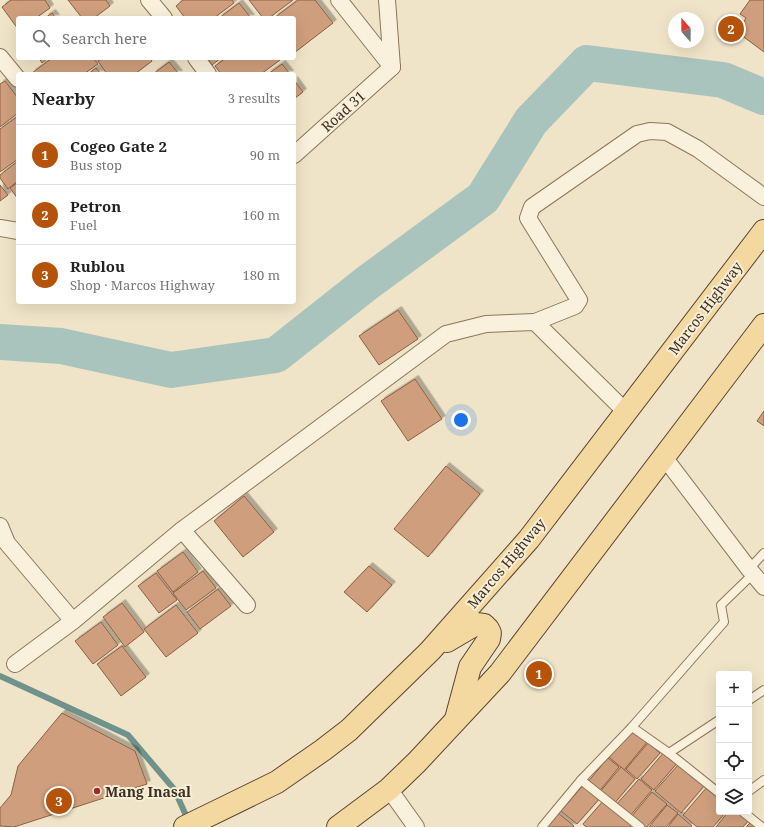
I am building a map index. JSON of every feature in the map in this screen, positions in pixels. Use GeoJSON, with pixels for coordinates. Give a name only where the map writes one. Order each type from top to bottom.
{"type":"FeatureCollection","features":[{"type":"Feature","properties":{"kind":"main road","name":"Marcos Highway"},"geometry":{"type":"LineString","coordinates":[[185,827],[277,782],[339,738],[368,712],[430,651],[529,539],[764,231]]}},
{"type":"Feature","properties":{"kind":"main road"},"geometry":{"type":"LineString","coordinates":[[338,827],[388,789],[417,762],[500,673],[764,325]]}},
{"type":"Feature","properties":{"kind":"main road"},"geometry":{"type":"LineString","coordinates":[[430,651],[476,624],[484,625],[490,633],[489,640],[470,667],[455,723]]}},
{"type":"Feature","properties":{"kind":"street"},"geometry":{"type":"LineString","coordinates":[[149,0],[162,16]]}},
{"type":"Feature","properties":{"kind":"street"},"geometry":{"type":"LineString","coordinates":[[339,0],[392,67]]}},
{"type":"Feature","properties":{"kind":"street"},"geometry":{"type":"LineString","coordinates":[[388,0],[392,67]]}},
{"type":"Feature","properties":{"kind":"street"},"geometry":{"type":"LineString","coordinates":[[0,56],[16,76]]}},
{"type":"Feature","properties":{"kind":"street"},"geometry":{"type":"LineString","coordinates":[[198,60],[206,72]]}},
{"type":"Feature","properties":{"kind":"street","name":"Road 31"},"geometry":{"type":"LineString","coordinates":[[296,153],[392,67]]}},
{"type":"Feature","properties":{"kind":"street"},"geometry":{"type":"LineString","coordinates":[[15,664],[74,621],[182,530],[446,334],[486,324],[535,322],[575,306],[579,300],[528,218],[532,207],[637,134],[650,131],[667,132],[698,149],[764,197]]}},
{"type":"Feature","properties":{"kind":"street"},"geometry":{"type":"LineString","coordinates":[[0,228],[16,231]]}},
{"type":"Feature","properties":{"kind":"street"},"geometry":{"type":"LineString","coordinates":[[535,322],[626,412]]}},
{"type":"Feature","properties":{"kind":"street"},"geometry":{"type":"LineString","coordinates":[[664,457],[764,586]]}},
{"type":"Feature","properties":{"kind":"street"},"geometry":{"type":"LineString","coordinates":[[0,526],[7,543],[74,621]]}},
{"type":"Feature","properties":{"kind":"street"},"geometry":{"type":"LineString","coordinates":[[182,530],[247,605]]}},
{"type":"Feature","properties":{"kind":"street"},"geometry":{"type":"LineString","coordinates":[[388,789],[416,827]]}},
{"type":"Feature","properties":{"kind":"lane"},"geometry":{"type":"LineString","coordinates":[[542,827],[581,780],[632,727],[724,622],[720,605],[751,571],[764,553]]}},
{"type":"Feature","properties":{"kind":"lane"},"geometry":{"type":"LineString","coordinates":[[752,698],[764,690]]}},
{"type":"Feature","properties":{"kind":"lane"},"geometry":{"type":"LineString","coordinates":[[669,753],[716,722]]}},
{"type":"Feature","properties":{"kind":"lane"},"geometry":{"type":"LineString","coordinates":[[632,727],[669,753],[716,791]]}},
{"type":"Feature","properties":{"kind":"lane"},"geometry":{"type":"LineString","coordinates":[[581,780],[640,827]]}},
{"type":"Feature","properties":{"kind":"lane"},"geometry":{"type":"LineString","coordinates":[[752,789],[764,780]]}},
{"type":"Feature","properties":{"kind":"lane"},"geometry":{"type":"LineString","coordinates":[[747,815],[762,827]]}},
{"type":"Feature","properties":{"kind":"building"},"geometry":{"type":"Polygon","coordinates":[[[11,0],[45,0],[50,8],[39,16],[16,16],[16,26],[2,7],[11,0]]]}},
{"type":"Feature","properties":{"kind":"building"},"geometry":{"type":"Polygon","coordinates":[[[68,0],[106,0],[110,6],[97,16],[80,16],[68,0]]]}},
{"type":"Feature","properties":{"kind":"building"},"geometry":{"type":"Polygon","coordinates":[[[183,0],[232,0],[234,3],[217,16],[184,16],[176,6],[183,0]]]}},
{"type":"Feature","properties":{"kind":"building"},"geometry":{"type":"Polygon","coordinates":[[[249,0],[293,0],[272,16],[261,16],[249,0]]]}},
{"type":"Feature","properties":{"kind":"building"},"geometry":{"type":"Polygon","coordinates":[[[298,0],[315,0],[333,23],[296,51],[296,16],[277,16],[298,0]]]}},
{"type":"Feature","properties":{"kind":"building"},"geometry":{"type":"Polygon","coordinates":[[[750,0],[764,0],[764,52],[737,32],[746,18],[740,14],[750,0]]]}},
{"type":"Feature","properties":{"kind":"building"},"geometry":{"type":"Polygon","coordinates":[[[239,3],[249,16],[222,16],[239,3]]]}},
{"type":"Feature","properties":{"kind":"building"},"geometry":{"type":"Polygon","coordinates":[[[49,60],[95,60],[98,64],[87,72],[33,72],[49,60]]]}},
{"type":"Feature","properties":{"kind":"building"},"geometry":{"type":"Polygon","coordinates":[[[208,60],[218,60],[212,65],[208,60]]]}},
{"type":"Feature","properties":{"kind":"building"},"geometry":{"type":"Polygon","coordinates":[[[223,60],[280,60],[264,72],[220,72],[215,66],[223,60]]]}},
{"type":"Feature","properties":{"kind":"building"},"geometry":{"type":"Polygon","coordinates":[[[98,61],[152,61],[138,72],[106,72],[98,61]]]}},
{"type":"Feature","properties":{"kind":"building"},"geometry":{"type":"Polygon","coordinates":[[[169,62],[177,72],[156,72],[169,62]]]}},
{"type":"Feature","properties":{"kind":"building"},"geometry":{"type":"Polygon","coordinates":[[[282,64],[288,72],[271,72],[282,64]]]}},
{"type":"Feature","properties":{"kind":"building"},"geometry":{"type":"Polygon","coordinates":[[[96,68],[99,72],[91,72],[96,68]]]}},
{"type":"Feature","properties":{"kind":"building"},"geometry":{"type":"Polygon","coordinates":[[[5,81],[16,95],[16,115],[0,127],[0,84],[5,81]]]}},
{"type":"Feature","properties":{"kind":"building"},"geometry":{"type":"Polygon","coordinates":[[[296,83],[303,92],[296,97],[296,83]]]}},
{"type":"Feature","properties":{"kind":"building"},"geometry":{"type":"Polygon","coordinates":[[[16,117],[16,160],[0,172],[0,129],[16,117]]]}},
{"type":"Feature","properties":{"kind":"building"},"geometry":{"type":"Polygon","coordinates":[[[16,163],[16,183],[8,189],[0,178],[0,175],[16,163]]]}},
{"type":"Feature","properties":{"kind":"building"},"geometry":{"type":"Polygon","coordinates":[[[16,184],[16,196],[10,188],[16,184]]]}},
{"type":"Feature","properties":{"kind":"building"},"geometry":{"type":"Polygon","coordinates":[[[0,185],[8,195],[0,201],[0,185]]]}},
{"type":"Feature","properties":{"kind":"building"},"geometry":{"type":"Polygon","coordinates":[[[398,310],[418,339],[379,365],[359,336],[398,310]]]}},
{"type":"Feature","properties":{"kind":"building"},"geometry":{"type":"Polygon","coordinates":[[[415,379],[442,419],[408,441],[381,401],[415,379]]]}},
{"type":"Feature","properties":{"kind":"building"},"geometry":{"type":"Polygon","coordinates":[[[764,411],[764,426],[757,421],[764,411]]]}},
{"type":"Feature","properties":{"kind":"building"},"geometry":{"type":"Polygon","coordinates":[[[446,466],[480,494],[428,557],[394,529],[446,466]]]}},
{"type":"Feature","properties":{"kind":"building"},"geometry":{"type":"Polygon","coordinates":[[[244,496],[274,532],[243,557],[214,521],[244,496]]]}},
{"type":"Feature","properties":{"kind":"building"},"geometry":{"type":"Polygon","coordinates":[[[183,552],[198,572],[173,592],[157,571],[183,552]]]}},
{"type":"Feature","properties":{"kind":"building"},"geometry":{"type":"Polygon","coordinates":[[[369,566],[392,585],[367,612],[344,592],[369,566]]]}},
{"type":"Feature","properties":{"kind":"building"},"geometry":{"type":"Polygon","coordinates":[[[203,571],[216,588],[186,610],[173,593],[203,571]]]}},
{"type":"Feature","properties":{"kind":"building"},"geometry":{"type":"Polygon","coordinates":[[[156,573],[177,600],[159,613],[138,586],[156,573]]]}},
{"type":"Feature","properties":{"kind":"building"},"geometry":{"type":"Polygon","coordinates":[[[218,589],[231,606],[200,629],[187,612],[218,589]]]}},
{"type":"Feature","properties":{"kind":"building"},"geometry":{"type":"Polygon","coordinates":[[[122,603],[144,632],[125,647],[103,617],[122,603]]]}},
{"type":"Feature","properties":{"kind":"building"},"geometry":{"type":"Polygon","coordinates":[[[176,605],[198,633],[166,657],[144,629],[176,605]]]}},
{"type":"Feature","properties":{"kind":"building"},"geometry":{"type":"Polygon","coordinates":[[[101,622],[118,645],[93,664],[75,641],[101,622]]]}},
{"type":"Feature","properties":{"kind":"building"},"geometry":{"type":"Polygon","coordinates":[[[122,646],[146,677],[121,696],[97,664],[122,646]]]}},
{"type":"Feature","properties":{"kind":"building"},"geometry":{"type":"Polygon","coordinates":[[[62,713],[135,751],[147,784],[14,827],[0,826],[0,808],[11,795],[18,766],[62,713]]]}},
{"type":"Feature","properties":{"kind":"building"},"geometry":{"type":"Polygon","coordinates":[[[633,729],[648,741],[624,770],[609,757],[633,729]]]}},
{"type":"Feature","properties":{"kind":"building"},"geometry":{"type":"Polygon","coordinates":[[[648,743],[660,753],[637,779],[626,769],[648,743]]]}},
{"type":"Feature","properties":{"kind":"building"},"geometry":{"type":"Polygon","coordinates":[[[665,751],[678,762],[654,790],[641,779],[665,751]]]}},
{"type":"Feature","properties":{"kind":"building"},"geometry":{"type":"Polygon","coordinates":[[[608,758],[619,767],[598,793],[587,783],[608,758]]]}},
{"type":"Feature","properties":{"kind":"building"},"geometry":{"type":"Polygon","coordinates":[[[679,764],[704,786],[681,813],[655,791],[679,764]]]}},
{"type":"Feature","properties":{"kind":"building"},"geometry":{"type":"Polygon","coordinates":[[[621,767],[635,779],[613,805],[599,793],[621,767]]]}},
{"type":"Feature","properties":{"kind":"building"},"geometry":{"type":"Polygon","coordinates":[[[639,779],[652,790],[629,817],[615,806],[639,779]]]}},
{"type":"Feature","properties":{"kind":"building"},"geometry":{"type":"Polygon","coordinates":[[[585,783],[601,797],[577,824],[561,811],[585,783]]]}},
{"type":"Feature","properties":{"kind":"building"},"geometry":{"type":"Polygon","coordinates":[[[707,787],[716,794],[716,815],[723,815],[713,827],[697,827],[683,815],[707,787]]]}},
{"type":"Feature","properties":{"kind":"building"},"geometry":{"type":"Polygon","coordinates":[[[652,792],[667,804],[647,827],[642,827],[631,817],[652,792]]]}},
{"type":"Feature","properties":{"kind":"building"},"geometry":{"type":"Polygon","coordinates":[[[603,801],[632,825],[630,827],[586,827],[583,824],[603,801]]]}},
{"type":"Feature","properties":{"kind":"building"},"geometry":{"type":"Polygon","coordinates":[[[667,805],[678,813],[666,827],[649,827],[667,805]]]}},
{"type":"Feature","properties":{"kind":"building"},"geometry":{"type":"Polygon","coordinates":[[[558,813],[574,826],[547,827],[558,813]]]}},
{"type":"Feature","properties":{"kind":"building"},"geometry":{"type":"Polygon","coordinates":[[[678,814],[692,826],[668,827],[678,814]]]}},
{"type":"Feature","properties":{"kind":"building"},"geometry":{"type":"Polygon","coordinates":[[[726,815],[743,815],[749,820],[743,827],[716,827],[726,815]]]}},
{"type":"Feature","properties":{"kind":"building"},"geometry":{"type":"Polygon","coordinates":[[[751,822],[757,827],[746,827],[751,822]]]}},
{"type":"Feature","properties":{"kind":"waterway"},"geometry":{"type":"LineString","coordinates":[[0,342],[61,346],[171,370],[276,355],[367,283],[483,198],[531,121],[587,63],[723,80],[764,97]]}},
{"type":"Feature","properties":{"kind":"waterway"},"geometry":{"type":"LineString","coordinates":[[0,676],[128,735],[174,789],[189,822]]}},
{"type":"Feature","properties":{"kind":"place","name":"Petron"},"geometry":{"type":"Point","coordinates":[731,29]}},
{"type":"Feature","properties":{"kind":"place","name":"Cogeo Gate 2"},"geometry":{"type":"Point","coordinates":[539,674]}},
{"type":"Feature","properties":{"kind":"place","name":"Mang Inasal"},"geometry":{"type":"Point","coordinates":[97,791]}},
{"type":"Feature","properties":{"kind":"place","name":"Rublou"},"geometry":{"type":"Point","coordinates":[59,801]}}]}
